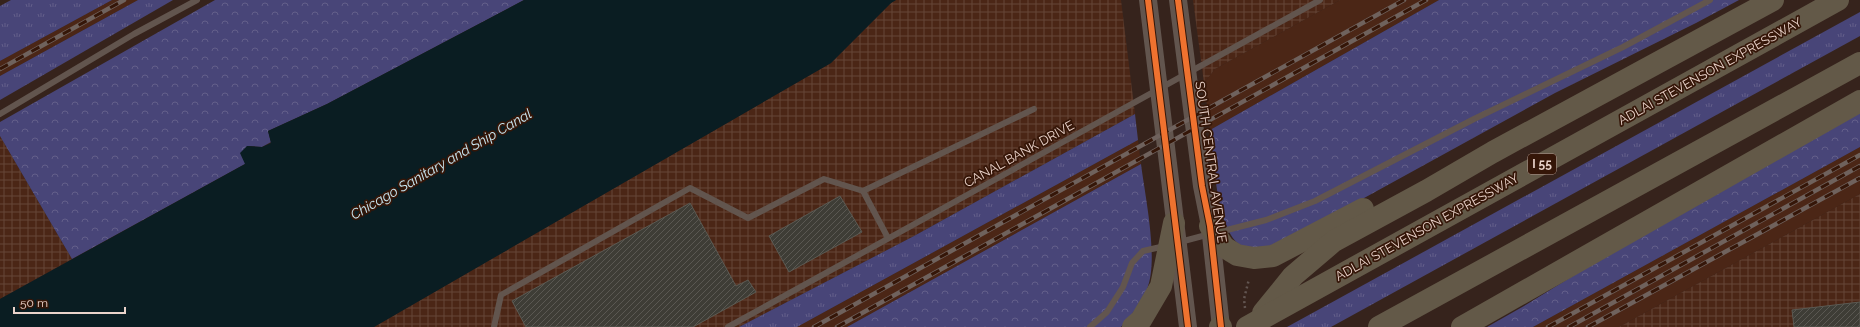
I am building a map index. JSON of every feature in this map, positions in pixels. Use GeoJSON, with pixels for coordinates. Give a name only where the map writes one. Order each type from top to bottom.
{"type":"FeatureCollection","features":[{"type":"Feature","properties":{"kind":"highway"},"geometry":{"type":"LineString","coordinates":[[1210,226],[1224,247],[1237,255],[1253,258],[1273,256],[1356,220],[1418,182],[1482,154],[1493,152],[1773,0]]}},
{"type":"Feature","properties":{"kind":"highway","name":"ADLAI STEVENSON EXPRESSWAY"},"geometry":{"type":"LineString","coordinates":[[1249,323],[1838,0]]}},
{"type":"Feature","properties":{"kind":"highway"},"geometry":{"type":"LineString","coordinates":[[1379,327],[1860,63]]}},
{"type":"Feature","properties":{"kind":"highway"},"geometry":{"type":"LineString","coordinates":[[1462,327],[1860,101]]}},
{"type":"Feature","properties":{"kind":"highway"},"geometry":{"type":"LineString","coordinates":[[1249,323],[1293,276],[1356,220]]}},
{"type":"Feature","properties":{"kind":"highway"},"geometry":{"type":"LineString","coordinates":[[1133,327],[1141,320],[1161,286],[1174,223]]}},
{"type":"Feature","properties":{"kind":"main road"},"geometry":{"type":"LineString","coordinates":[[1148,0],[1174,223],[1188,327]]}},
{"type":"Feature","properties":{"kind":"main road","name":"SOUTH CENTRAL AVENUE"},"geometry":{"type":"LineString","coordinates":[[1178,0],[1202,186],[1210,226],[1221,327]]}},
{"type":"Feature","properties":{"kind":"lane"},"geometry":{"type":"LineString","coordinates":[[0,114],[134,34],[196,0]]}},
{"type":"Feature","properties":{"kind":"lane","name":"CANAL BANK DRIVE"},"geometry":{"type":"LineString","coordinates":[[728,327],[1320,0]]}},
{"type":"Feature","properties":{"kind":"lane"},"geometry":{"type":"LineString","coordinates":[[1090,327],[1107,312],[1123,287],[1132,263],[1143,251],[1266,220],[1315,201],[1461,125],[1623,47],[1710,0]]}},
{"type":"Feature","properties":{"kind":"lane"},"geometry":{"type":"LineString","coordinates":[[494,327],[501,295],[690,188],[748,218],[824,179],[862,190],[1034,109]]}},
{"type":"Feature","properties":{"kind":"lane"},"geometry":{"type":"LineString","coordinates":[[862,190],[888,238]]}},
{"type":"Feature","properties":{"kind":"path"},"geometry":{"type":"LineString","coordinates":[[1249,279],[1244,299],[1249,323]]}},
{"type":"Feature","properties":{"kind":"shaded area"},"geometry":{"type":"Polygon","coordinates":[[[112,0],[138,0],[0,76],[0,61],[112,0]]]}},
{"type":"Feature","properties":{"kind":"shaded area"},"geometry":{"type":"Polygon","coordinates":[[[896,0],[1121,0],[1135,114],[914,236],[739,327],[374,327],[831,63],[891,3],[896,0]]]}},
{"type":"Feature","properties":{"kind":"shaded area"},"geometry":{"type":"Polygon","coordinates":[[[1193,0],[1340,0],[1215,69],[1204,83],[1193,0]]]}},
{"type":"Feature","properties":{"kind":"shaded area"},"geometry":{"type":"Polygon","coordinates":[[[1340,0],[1439,0],[1210,130],[1204,83],[1215,69],[1340,0]]]}},
{"type":"Feature","properties":{"kind":"shaded area"},"geometry":{"type":"Polygon","coordinates":[[[0,136],[72,259],[0,299],[0,136]]]}},
{"type":"Feature","properties":{"kind":"shaded area"},"geometry":{"type":"Polygon","coordinates":[[[1138,140],[1141,164],[847,327],[797,327],[1138,140]]]}},
{"type":"Feature","properties":{"kind":"shaded area"},"geometry":{"type":"Polygon","coordinates":[[[1860,147],[1860,194],[1619,327],[1533,327],[1860,147]]]}},
{"type":"Feature","properties":{"kind":"shaded area"},"geometry":{"type":"Polygon","coordinates":[[[1860,194],[1860,327],[1619,327],[1860,194]]]}},
{"type":"Feature","properties":{"kind":"green space"},"geometry":{"type":"Polygon","coordinates":[[[11,0],[112,0],[0,61],[0,6],[11,0]]]}},
{"type":"Feature","properties":{"kind":"green space"},"geometry":{"type":"Polygon","coordinates":[[[138,0],[173,0],[0,100],[0,76],[138,0]]]}},
{"type":"Feature","properties":{"kind":"green space"},"geometry":{"type":"Polygon","coordinates":[[[215,0],[524,0],[327,104],[268,131],[271,142],[262,147],[247,146],[245,164],[72,259],[0,136],[0,122],[215,0]]]}},
{"type":"Feature","properties":{"kind":"green space"},"geometry":{"type":"Polygon","coordinates":[[[1439,0],[1739,0],[1555,93],[1275,247],[1252,249],[1239,244],[1231,235],[1225,223],[1221,208],[1217,191],[1210,130],[1439,0]]]}},
{"type":"Feature","properties":{"kind":"green space"},"geometry":{"type":"Polygon","coordinates":[[[1860,12],[1860,36],[1331,327],[1287,327],[1860,12]]]}},
{"type":"Feature","properties":{"kind":"green space"},"geometry":{"type":"Polygon","coordinates":[[[1860,111],[1860,147],[1533,327],[1487,327],[1651,228],[1860,111]]]}},
{"type":"Feature","properties":{"kind":"green space"},"geometry":{"type":"Polygon","coordinates":[[[1135,114],[1138,140],[797,327],[739,327],[914,236],[1135,114]]]}},
{"type":"Feature","properties":{"kind":"green space"},"geometry":{"type":"Polygon","coordinates":[[[1141,164],[1148,210],[1152,262],[1147,289],[1132,314],[1121,327],[847,327],[1141,164]]]}},
{"type":"Feature","properties":{"kind":"water","name":"Chicago Sanitary and Ship Canal"},"geometry":{"type":"Polygon","coordinates":[[[524,0],[896,0],[891,3],[831,63],[374,327],[0,327],[0,299],[245,164],[240,153],[247,146],[262,147],[271,143],[268,131],[327,104],[524,0]]]}},
{"type":"Feature","properties":{"kind":"building"},"geometry":{"type":"Polygon","coordinates":[[[840,196],[862,232],[789,272],[769,236],[840,196]]]}},
{"type":"Feature","properties":{"kind":"building"},"geometry":{"type":"Polygon","coordinates":[[[690,203],[736,286],[748,280],[756,292],[693,327],[526,327],[512,301],[690,203]]]}},
{"type":"Feature","properties":{"kind":"building"},"geometry":{"type":"Polygon","coordinates":[[[1860,302],[1860,327],[1794,327],[1792,310],[1860,302]]]}},
{"type":"Feature","properties":{"kind":"railway"},"geometry":{"type":"LineString","coordinates":[[0,69],[124,0]]}},
{"type":"Feature","properties":{"kind":"railway"},"geometry":{"type":"LineString","coordinates":[[814,327],[1404,0]]}},
{"type":"Feature","properties":{"kind":"railway"},"geometry":{"type":"LineString","coordinates":[[837,327],[1426,0]]}},
{"type":"Feature","properties":{"kind":"railway"},"geometry":{"type":"LineString","coordinates":[[1548,327],[1860,155]]}},
{"type":"Feature","properties":{"kind":"railway"},"geometry":{"type":"LineString","coordinates":[[1569,327],[1860,166]]}},
{"type":"Feature","properties":{"kind":"railway"},"geometry":{"type":"LineString","coordinates":[[1588,327],[1860,178]]}},
{"type":"Feature","properties":{"kind":"cycle path"},"geometry":{"type":"LineString","coordinates":[[1148,0],[1188,327]]}},
{"type":"Feature","properties":{"kind":"cycle path"},"geometry":{"type":"LineString","coordinates":[[1178,0],[1202,186],[1210,226],[1221,327]]}}]}
